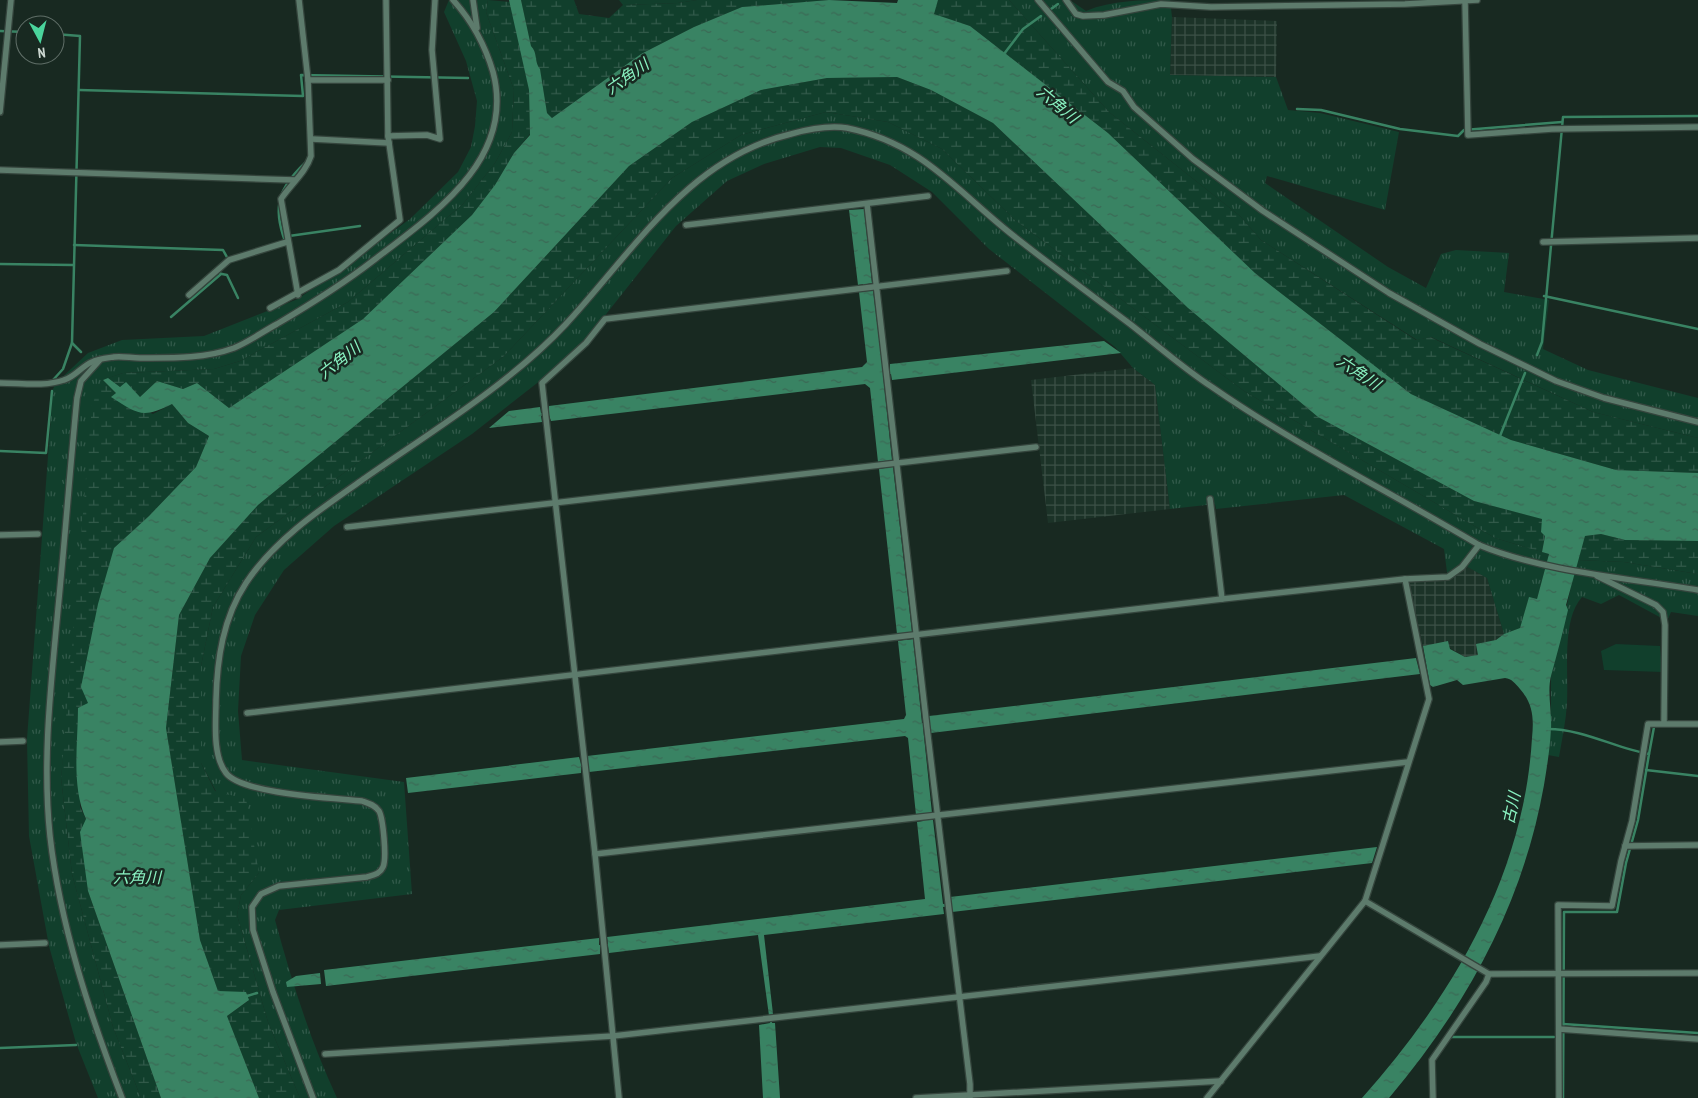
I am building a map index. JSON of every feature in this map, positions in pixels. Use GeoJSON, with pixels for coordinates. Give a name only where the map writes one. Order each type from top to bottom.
{"type":"FeatureCollection","features":[{"type":"Feature","properties":{"kind":"street"},"geometry":{"type":"LineString","coordinates":[[0,112],[9,31],[10,0]]}},
{"type":"Feature","properties":{"kind":"street"},"geometry":{"type":"LineString","coordinates":[[298,295],[282,199],[291,180],[308,167],[311,156],[312,139],[299,0]]}},
{"type":"Feature","properties":{"kind":"street"},"geometry":{"type":"LineString","coordinates":[[270,308],[298,295],[339,270],[400,220],[388,136],[386,0]]}},
{"type":"Feature","properties":{"kind":"street"},"geometry":{"type":"LineString","coordinates":[[388,136],[427,135],[440,139],[432,50],[435,0]]}},
{"type":"Feature","properties":{"kind":"street"},"geometry":{"type":"LineString","coordinates":[[0,383],[53,383],[66,380],[93,361],[116,357],[179,358],[212,354],[234,348],[253,339],[329,293],[432,215],[474,170],[486,150],[494,131],[497,113],[490,60],[478,35],[453,0]]}},
{"type":"Feature","properties":{"kind":"street"},"geometry":{"type":"LineString","coordinates":[[473,0],[478,35]]}},
{"type":"Feature","properties":{"kind":"street"},"geometry":{"type":"LineString","coordinates":[[1038,0],[1108,82],[1123,91],[1134,107],[1193,159],[1263,211],[1389,294],[1480,344],[1556,381],[1604,398],[1698,422]]}},
{"type":"Feature","properties":{"kind":"street"},"geometry":{"type":"LineString","coordinates":[[1066,0],[1076,14],[1083,16],[1104,15],[1161,4],[1211,7],[1477,0]]}},
{"type":"Feature","properties":{"kind":"street"},"geometry":{"type":"LineString","coordinates":[[1465,1],[1468,135],[1556,129],[1698,127]]}},
{"type":"Feature","properties":{"kind":"street"},"geometry":{"type":"LineString","coordinates":[[307,77],[388,78]]}},
{"type":"Feature","properties":{"kind":"street"},"geometry":{"type":"LineString","coordinates":[[313,1098],[304,1078],[258,948],[252,924],[252,907],[262,894],[279,886],[367,877],[377,874],[383,867],[385,859],[382,820],[379,811],[373,805],[362,801],[260,789],[239,783],[230,778],[223,770],[219,758],[216,696],[219,655],[227,621],[243,586],[264,558],[296,529],[466,408],[564,327],[637,239],[664,210],[722,163],[754,146],[780,136],[834,127],[847,128],[878,138],[924,160],[1008,232],[1212,387],[1315,452],[1479,545],[1496,552],[1590,574],[1698,590]]}},
{"type":"Feature","properties":{"kind":"street"},"geometry":{"type":"LineString","coordinates":[[312,139],[389,143]]}},
{"type":"Feature","properties":{"kind":"street"},"geometry":{"type":"LineString","coordinates":[[0,170],[291,180]]}},
{"type":"Feature","properties":{"kind":"street"},"geometry":{"type":"LineString","coordinates":[[686,225],[928,196]]}},
{"type":"Feature","properties":{"kind":"street"},"geometry":{"type":"LineString","coordinates":[[867,204],[970,1097]]}},
{"type":"Feature","properties":{"kind":"street"},"geometry":{"type":"LineString","coordinates":[[189,295],[229,260],[287,238]]}},
{"type":"Feature","properties":{"kind":"street"},"geometry":{"type":"LineString","coordinates":[[1543,242],[1698,238]]}},
{"type":"Feature","properties":{"kind":"street"},"geometry":{"type":"LineString","coordinates":[[619,1098],[595,854],[542,383],[586,343],[605,319],[1007,271]]}},
{"type":"Feature","properties":{"kind":"street"},"geometry":{"type":"LineString","coordinates":[[99,361],[81,380],[77,398],[48,712],[47,797],[51,845],[67,924],[91,1010],[122,1098]]}},
{"type":"Feature","properties":{"kind":"street"},"geometry":{"type":"LineString","coordinates":[[346,527],[1036,447]]}},
{"type":"Feature","properties":{"kind":"street"},"geometry":{"type":"LineString","coordinates":[[1210,499],[1222,599]]}},
{"type":"Feature","properties":{"kind":"street"},"geometry":{"type":"LineString","coordinates":[[0,535],[38,534]]}},
{"type":"Feature","properties":{"kind":"street"},"geometry":{"type":"LineString","coordinates":[[247,713],[1222,599],[1405,579],[1448,577],[1462,568],[1479,545]]}},
{"type":"Feature","properties":{"kind":"street"},"geometry":{"type":"LineString","coordinates":[[1590,574],[1656,605],[1663,612],[1665,626],[1664,723]]}},
{"type":"Feature","properties":{"kind":"street"},"geometry":{"type":"LineString","coordinates":[[1207,1098],[1365,900],[1429,699],[1405,579]]}},
{"type":"Feature","properties":{"kind":"street"},"geometry":{"type":"LineString","coordinates":[[1559,1098],[1558,905],[1612,906],[1632,822],[1648,724],[1698,724]]}},
{"type":"Feature","properties":{"kind":"street"},"geometry":{"type":"LineString","coordinates":[[0,742],[23,741]]}},
{"type":"Feature","properties":{"kind":"street"},"geometry":{"type":"LineString","coordinates":[[595,854],[1408,762]]}},
{"type":"Feature","properties":{"kind":"street"},"geometry":{"type":"LineString","coordinates":[[1625,846],[1698,845]]}},
{"type":"Feature","properties":{"kind":"street"},"geometry":{"type":"LineString","coordinates":[[1365,900],[1489,974],[1698,973]]}},
{"type":"Feature","properties":{"kind":"street"},"geometry":{"type":"LineString","coordinates":[[0,945],[45,943]]}},
{"type":"Feature","properties":{"kind":"street"},"geometry":{"type":"LineString","coordinates":[[325,1054],[614,1036],[1320,956]]}},
{"type":"Feature","properties":{"kind":"street"},"geometry":{"type":"LineString","coordinates":[[1433,1098],[1432,1060],[1486,982],[1489,974]]}},
{"type":"Feature","properties":{"kind":"street"},"geometry":{"type":"LineString","coordinates":[[1559,1028],[1698,1039]]}},
{"type":"Feature","properties":{"kind":"street"},"geometry":{"type":"LineString","coordinates":[[916,1098],[970,1097],[1221,1081]]}},
{"type":"Feature","properties":{"kind":"shaded area"},"geometry":{"type":"Polygon","coordinates":[[[1172,17],[1277,21],[1276,77],[1170,75],[1172,17]]]}},
{"type":"Feature","properties":{"kind":"shaded area"},"geometry":{"type":"Polygon","coordinates":[[[1133,368],[1155,385],[1170,509],[1048,523],[1031,380],[1133,368]]]}},
{"type":"Feature","properties":{"kind":"shaded area"},"geometry":{"type":"Polygon","coordinates":[[[1467,566],[1487,578],[1504,634],[1479,655],[1471,657],[1465,657],[1450,648],[1448,642],[1423,646],[1408,582],[1448,580],[1467,566]]]}},
{"type":"Feature","properties":{"kind":"green space"},"geometry":{"type":"Polygon","coordinates":[[[449,0],[488,0],[486,12],[514,90],[512,132],[495,163],[463,204],[348,302],[240,361],[214,369],[123,373],[103,380],[61,778],[72,874],[113,1027],[141,1098],[98,1098],[76,1043],[49,946],[29,836],[27,739],[53,389],[56,383],[88,353],[122,340],[204,336],[298,299],[410,219],[458,172],[471,147],[477,101],[466,61],[444,12],[449,0]]]}},
{"type":"Feature","properties":{"kind":"green space"},"geometry":{"type":"Polygon","coordinates":[[[488,0],[511,2],[529,90],[530,134],[514,153],[495,185],[472,215],[363,319],[229,408],[197,383],[183,389],[157,381],[140,397],[126,383],[120,387],[108,378],[123,373],[214,369],[240,361],[348,302],[463,204],[495,163],[512,132],[514,90],[486,12],[488,0]]]}},
{"type":"Feature","properties":{"kind":"green space"},"geometry":{"type":"Polygon","coordinates":[[[521,0],[574,0],[579,14],[609,18],[623,5],[678,3],[697,0],[829,0],[742,7],[694,27],[641,54],[552,118],[547,113],[540,70],[535,52],[531,46],[521,0]]]}},
{"type":"Feature","properties":{"kind":"green space"},"geometry":{"type":"Polygon","coordinates":[[[619,0],[697,0],[678,3],[623,5],[619,0]]]}},
{"type":"Feature","properties":{"kind":"green space"},"geometry":{"type":"Polygon","coordinates":[[[938,0],[1009,0],[1109,112],[1240,216],[1261,240],[1416,340],[1430,337],[1593,412],[1698,438],[1698,473],[1616,470],[1511,440],[1411,394],[1255,273],[1108,133],[970,26],[933,14],[938,0]]]}},
{"type":"Feature","properties":{"kind":"green space"},"geometry":{"type":"Polygon","coordinates":[[[1009,0],[1070,0],[1086,11],[1117,3],[1170,0],[1172,17],[1170,75],[1276,77],[1288,110],[1320,113],[1399,132],[1385,210],[1267,176],[1265,183],[1388,267],[1426,288],[1441,254],[1456,250],[1509,253],[1504,292],[1549,300],[1543,349],[1588,370],[1698,398],[1698,438],[1593,412],[1431,337],[1417,340],[1261,240],[1240,216],[1109,112],[1009,0]]]}},
{"type":"Feature","properties":{"kind":"green space"},"geometry":{"type":"Polygon","coordinates":[[[897,77],[931,90],[993,123],[1188,308],[1318,417],[1474,501],[1543,519],[1541,532],[1545,535],[1542,552],[1495,538],[1244,391],[1015,220],[942,149],[888,122],[826,112],[741,135],[672,178],[503,357],[256,537],[213,607],[201,666],[201,763],[215,791],[246,799],[259,873],[241,895],[237,915],[268,1022],[300,1098],[259,1098],[227,1016],[248,1001],[218,991],[200,940],[166,728],[179,615],[210,558],[258,505],[494,312],[629,166],[692,122],[761,90],[827,78],[897,77]]]}},
{"type":"Feature","properties":{"kind":"green space"},"geometry":{"type":"Polygon","coordinates":[[[826,112],[888,122],[942,149],[1015,220],[1244,391],[1495,538],[1549,554],[1537,599],[1529,598],[1520,628],[1504,634],[1487,578],[1466,566],[1448,580],[1444,549],[1344,495],[1216,509],[1215,504],[1170,509],[1155,385],[1133,368],[1115,347],[989,249],[932,192],[890,165],[841,148],[820,147],[764,164],[727,181],[676,226],[584,342],[541,380],[472,434],[334,526],[284,570],[255,615],[241,656],[238,711],[242,760],[404,782],[412,894],[279,910],[275,920],[302,1010],[337,1098],[300,1098],[268,1022],[237,915],[241,895],[259,873],[201,763],[201,666],[213,607],[256,537],[503,357],[672,178],[741,135],[826,112]]]}},
{"type":"Feature","properties":{"kind":"green space"},"geometry":{"type":"Polygon","coordinates":[[[103,380],[116,393],[112,397],[153,414],[172,404],[188,423],[209,436],[196,467],[149,516],[114,548],[88,703],[80,807],[86,819],[88,891],[161,1098],[141,1098],[113,1027],[72,874],[61,778],[92,405],[103,380]]]}},
{"type":"Feature","properties":{"kind":"green space"},"geometry":{"type":"Polygon","coordinates":[[[1601,534],[1625,540],[1698,541],[1698,574],[1624,562],[1577,560],[1585,536],[1601,534]]]}},
{"type":"Feature","properties":{"kind":"green space"},"geometry":{"type":"Polygon","coordinates":[[[1577,560],[1624,562],[1698,574],[1698,616],[1671,612],[1667,621],[1619,595],[1601,604],[1582,597],[1575,607],[1571,619],[1567,647],[1565,723],[1559,757],[1548,755],[1551,729],[1551,676],[1577,560]]]}},
{"type":"Feature","properties":{"kind":"green space"},"geometry":{"type":"Polygon","coordinates":[[[1616,644],[1660,646],[1662,672],[1604,670],[1601,651],[1616,644]]]}},
{"type":"Feature","properties":{"kind":"water","name":"六角川"},"geometry":{"type":"Polygon","coordinates":[[[509,0],[521,0],[531,46],[535,52],[540,69],[547,113],[552,118],[641,54],[694,27],[742,7],[829,0],[897,3],[898,0],[938,0],[934,14],[970,26],[1108,133],[1255,273],[1411,394],[1511,440],[1616,470],[1698,473],[1698,541],[1625,540],[1601,534],[1585,536],[1566,605],[1568,610],[1551,676],[1549,689],[1551,729],[1544,785],[1522,871],[1488,952],[1466,990],[1443,1027],[1389,1098],[1362,1098],[1425,1019],[1453,976],[1478,932],[1498,886],[1515,838],[1526,789],[1533,731],[1533,718],[1528,700],[1510,679],[1505,678],[1463,685],[1457,680],[1433,687],[1430,685],[1423,646],[1448,641],[1450,649],[1465,657],[1478,655],[1476,644],[1496,640],[1504,634],[1520,628],[1529,597],[1537,599],[1549,554],[1542,552],[1545,536],[1541,532],[1542,519],[1474,501],[1318,417],[1188,308],[993,123],[931,90],[897,77],[827,78],[761,90],[692,122],[629,166],[494,312],[258,505],[210,558],[179,615],[166,728],[200,940],[218,991],[246,992],[249,1000],[227,1016],[259,1098],[161,1098],[88,891],[80,832],[86,819],[78,793],[77,779],[78,708],[88,703],[81,687],[98,604],[114,548],[149,516],[196,467],[209,436],[188,423],[172,404],[154,412],[134,411],[111,397],[116,393],[103,380],[108,378],[120,387],[126,382],[140,397],[157,381],[183,389],[197,383],[229,408],[363,319],[472,215],[495,185],[514,153],[530,135],[529,90],[509,0]]]}},
{"type":"Feature","properties":{"kind":"water"},"geometry":{"type":"Polygon","coordinates":[[[864,209],[872,283],[867,284],[868,291],[873,290],[883,371],[890,371],[890,364],[1104,341],[1121,353],[892,380],[891,374],[883,375],[892,460],[887,461],[887,467],[893,467],[912,632],[906,633],[907,640],[913,639],[922,723],[929,722],[929,716],[1416,658],[1420,674],[931,733],[930,726],[923,727],[932,813],[927,814],[927,820],[933,820],[943,904],[951,903],[950,897],[1377,847],[1372,863],[952,912],[951,906],[943,907],[944,914],[764,935],[773,1014],[772,1023],[775,1023],[780,1098],[763,1098],[759,1025],[770,1023],[758,935],[609,953],[608,946],[600,947],[600,954],[326,986],[324,970],[599,938],[599,945],[608,944],[607,937],[925,899],[917,822],[923,821],[923,814],[916,815],[908,738],[905,736],[589,772],[588,766],[581,767],[581,773],[408,793],[406,778],[579,757],[581,764],[588,763],[587,756],[904,719],[906,715],[898,641],[904,640],[903,633],[897,634],[879,469],[885,468],[884,461],[878,462],[870,388],[865,384],[551,421],[549,415],[541,416],[542,422],[489,428],[509,411],[540,407],[541,413],[549,412],[549,406],[862,367],[867,362],[859,292],[864,291],[863,284],[858,285],[849,210],[864,209]]]}},
{"type":"Feature","properties":{"kind":"water"},"geometry":{"type":"Polygon","coordinates":[[[320,973],[321,984],[287,987],[286,982],[296,976],[320,973]]]}},
{"type":"Feature","properties":{"kind":"waterway"},"geometry":{"type":"LineString","coordinates":[[1051,9],[1058,4]]}},
{"type":"Feature","properties":{"kind":"waterway"},"geometry":{"type":"LineString","coordinates":[[1004,54],[1023,29],[1041,16]]}},
{"type":"Feature","properties":{"kind":"waterway"},"geometry":{"type":"LineString","coordinates":[[0,31],[15,32]]}},
{"type":"Feature","properties":{"kind":"waterway"},"geometry":{"type":"LineString","coordinates":[[65,35],[80,36],[72,343],[81,352]]}},
{"type":"Feature","properties":{"kind":"waterway"},"geometry":{"type":"LineString","coordinates":[[79,90],[303,96],[301,75],[468,78]]}},
{"type":"Feature","properties":{"kind":"waterway"},"geometry":{"type":"LineString","coordinates":[[1297,109],[1321,110],[1400,129],[1458,136],[1464,130],[1562,122]]}},
{"type":"Feature","properties":{"kind":"waterway"},"geometry":{"type":"LineString","coordinates":[[1537,355],[1542,342],[1563,117],[1698,116]]}},
{"type":"Feature","properties":{"kind":"waterway"},"geometry":{"type":"LineString","coordinates":[[283,241],[285,241],[279,218],[280,198],[289,181],[305,163]]}},
{"type":"Feature","properties":{"kind":"waterway"},"geometry":{"type":"LineString","coordinates":[[289,236],[360,226]]}},
{"type":"Feature","properties":{"kind":"waterway"},"geometry":{"type":"LineString","coordinates":[[74,245],[223,250],[228,259]]}},
{"type":"Feature","properties":{"kind":"waterway"},"geometry":{"type":"LineString","coordinates":[[0,264],[73,265]]}},
{"type":"Feature","properties":{"kind":"waterway"},"geometry":{"type":"LineString","coordinates":[[171,317],[221,274],[218,271]]}},
{"type":"Feature","properties":{"kind":"waterway"},"geometry":{"type":"LineString","coordinates":[[222,274],[227,275],[238,298]]}},
{"type":"Feature","properties":{"kind":"waterway"},"geometry":{"type":"LineString","coordinates":[[1544,296],[1698,329]]}},
{"type":"Feature","properties":{"kind":"waterway"},"geometry":{"type":"LineString","coordinates":[[53,380],[63,369],[72,343]]}},
{"type":"Feature","properties":{"kind":"waterway"},"geometry":{"type":"LineString","coordinates":[[1500,436],[1525,373]]}},
{"type":"Feature","properties":{"kind":"waterway"},"geometry":{"type":"LineString","coordinates":[[0,451],[46,453],[52,391]]}},
{"type":"Feature","properties":{"kind":"waterway"},"geometry":{"type":"LineString","coordinates":[[1649,754],[1654,727]]}},
{"type":"Feature","properties":{"kind":"waterway"},"geometry":{"type":"LineString","coordinates":[[1548,729],[1574,732],[1649,754],[1638,820],[1626,863],[1617,912],[1564,912],[1563,1098]]}},
{"type":"Feature","properties":{"kind":"waterway"},"geometry":{"type":"LineString","coordinates":[[1646,770],[1698,776]]}},
{"type":"Feature","properties":{"kind":"waterway"},"geometry":{"type":"LineString","coordinates":[[244,997],[257,993]]}},
{"type":"Feature","properties":{"kind":"waterway"},"geometry":{"type":"LineString","coordinates":[[1563,1024],[1698,1033]]}},
{"type":"Feature","properties":{"kind":"waterway"},"geometry":{"type":"LineString","coordinates":[[1451,1037],[1554,1037]]}},
{"type":"Feature","properties":{"kind":"waterway"},"geometry":{"type":"LineString","coordinates":[[0,1048],[76,1045]]}},
{"type":"Feature","properties":{"kind":"water label","name":"古川"},"geometry":{"type":"Point","coordinates":[1511,808]}}]}
